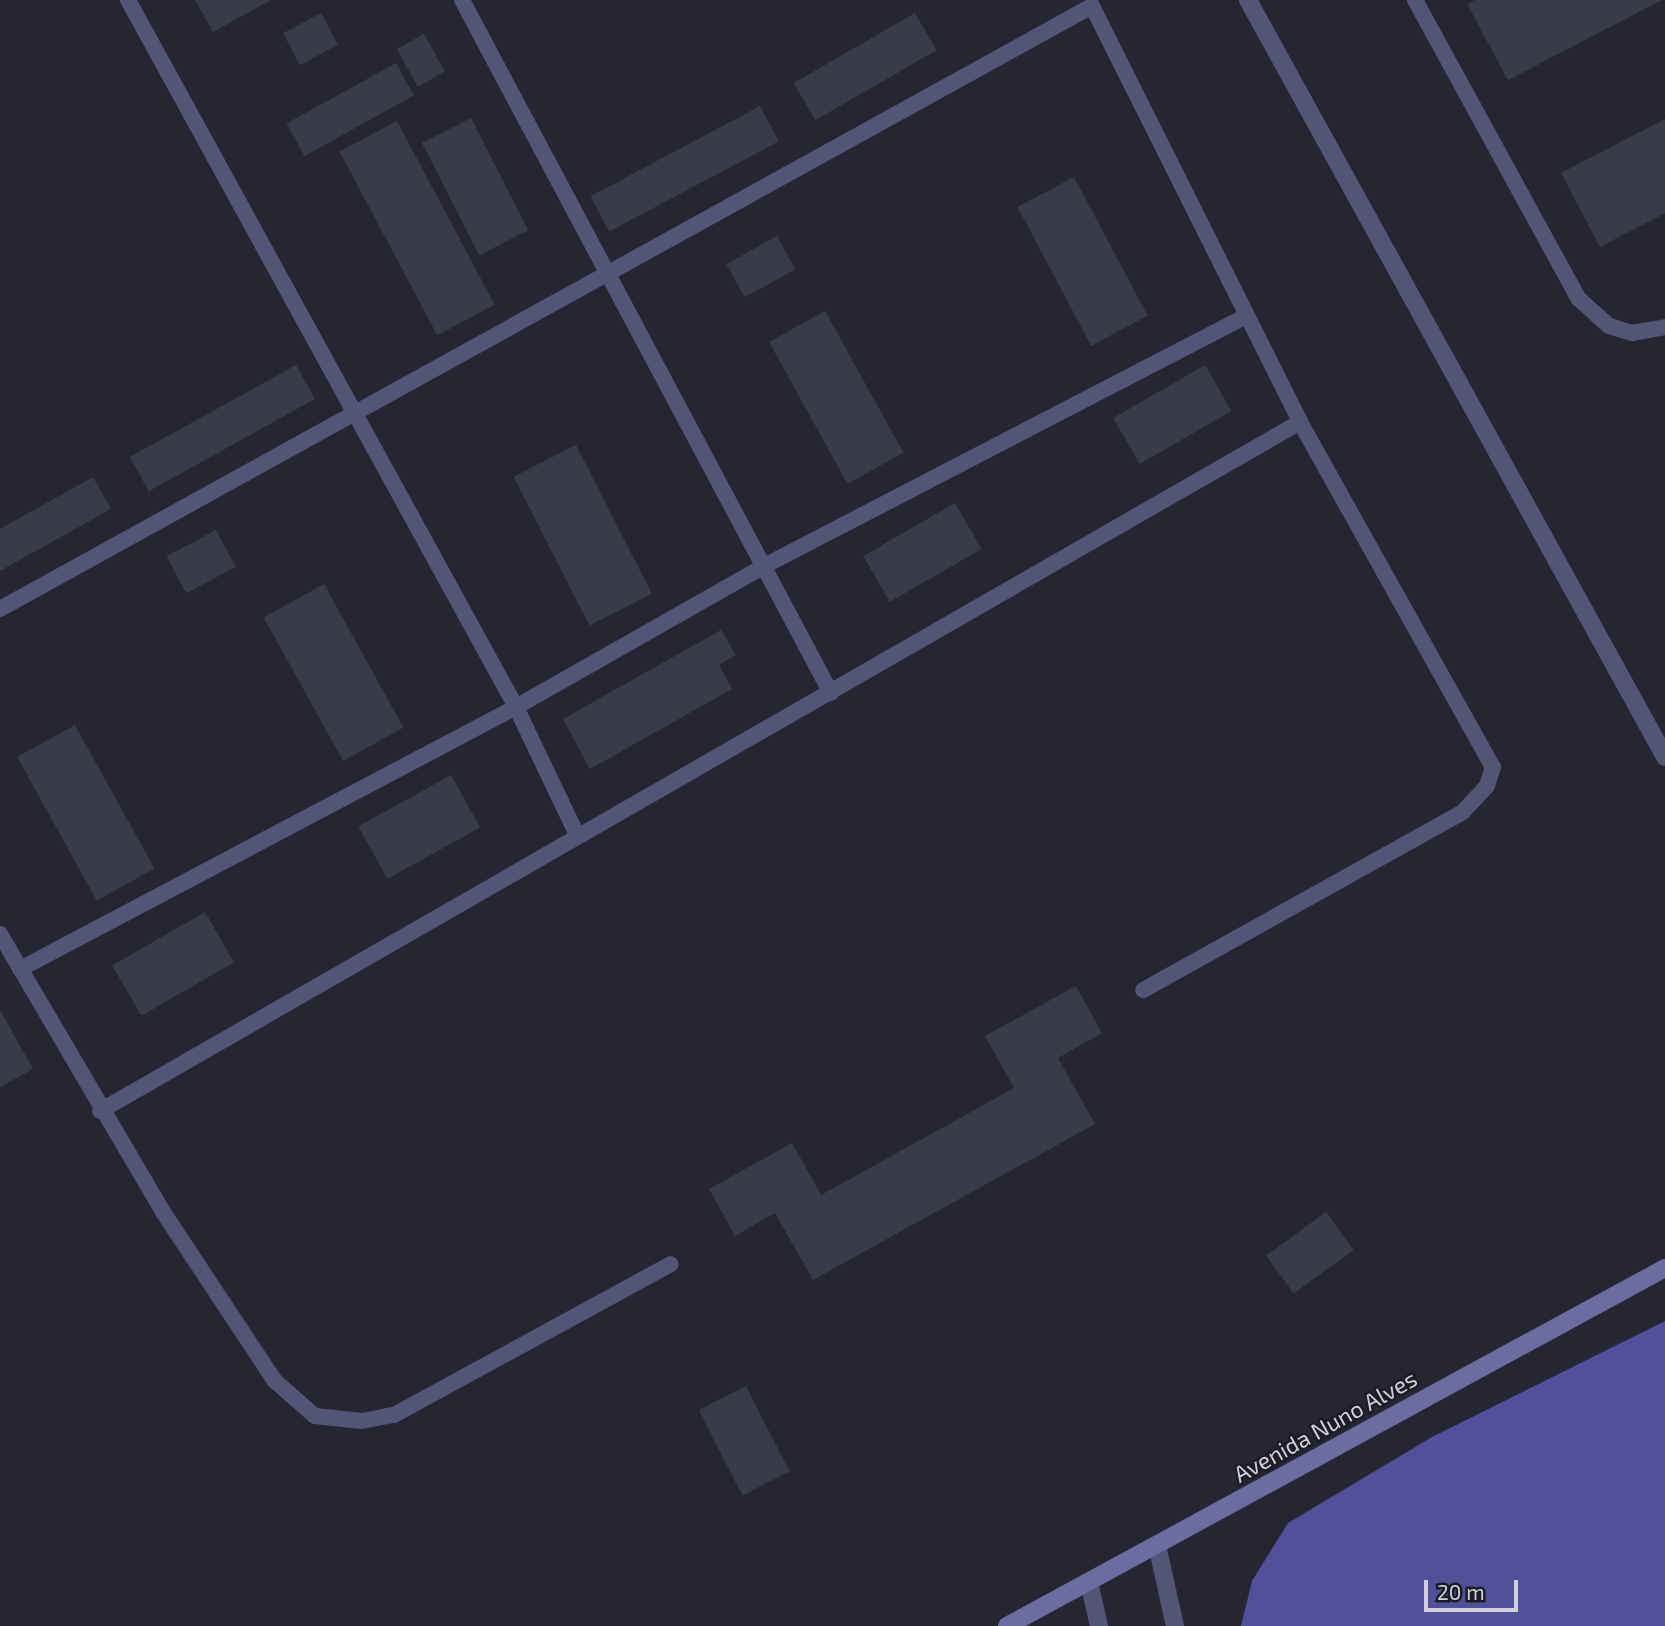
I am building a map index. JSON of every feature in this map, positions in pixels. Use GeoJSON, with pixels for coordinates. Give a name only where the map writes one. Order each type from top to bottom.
{"type":"FeatureCollection","features":[{"type":"Feature","properties":{"kind":"street"},"geometry":{"type":"LineString","coordinates":[[1248,0],[1665,757]]}},
{"type":"Feature","properties":{"kind":"street","name":"Avenida Nuno Alves"},"geometry":{"type":"LineString","coordinates":[[1007,1626],[1665,1268]]}},
{"type":"Feature","properties":{"kind":"street"},"geometry":{"type":"LineString","coordinates":[[1157,1545],[1175,1626]]}},
{"type":"Feature","properties":{"kind":"street"},"geometry":{"type":"LineString","coordinates":[[1089,1582],[1099,1626]]}},
{"type":"Feature","properties":{"kind":"lane"},"geometry":{"type":"LineString","coordinates":[[128,0],[351,415],[516,707],[576,833]]}},
{"type":"Feature","properties":{"kind":"lane"},"geometry":{"type":"LineString","coordinates":[[462,0],[607,274],[768,564],[831,693]]}},
{"type":"Feature","properties":{"kind":"lane"},"geometry":{"type":"LineString","coordinates":[[1415,0],[1579,299],[1609,326],[1632,332],[1665,327]]}},
{"type":"Feature","properties":{"kind":"lane"},"geometry":{"type":"LineString","coordinates":[[0,609],[607,274],[1090,3],[1300,422],[1493,767],[1487,786],[1463,812],[1143,990]]}},
{"type":"Feature","properties":{"kind":"lane"},"geometry":{"type":"LineString","coordinates":[[20,969],[516,707],[768,564],[1246,316]]}},
{"type":"Feature","properties":{"kind":"lane"},"geometry":{"type":"LineString","coordinates":[[100,1111],[576,833],[831,693],[1300,422]]}},
{"type":"Feature","properties":{"kind":"lane"},"geometry":{"type":"LineString","coordinates":[[0,934],[100,1111],[275,1381],[315,1416],[362,1421],[394,1415],[671,1264]]}},
{"type":"Feature","properties":{"kind":"shaded area"},"geometry":{"type":"Polygon","coordinates":[[[1665,1321],[1665,1626],[1241,1626],[1252,1581],[1288,1523],[1432,1437],[1665,1321]]]}},
{"type":"Feature","properties":{"kind":"building"},"geometry":{"type":"Polygon","coordinates":[[[195,0],[271,0],[213,32],[195,0]]]}},
{"type":"Feature","properties":{"kind":"building"},"geometry":{"type":"Polygon","coordinates":[[[1475,0],[1662,0],[1508,80],[1467,4],[1475,0]]]}},
{"type":"Feature","properties":{"kind":"building"},"geometry":{"type":"Polygon","coordinates":[[[321,13],[338,45],[300,65],[283,33],[321,13]]]}},
{"type":"Feature","properties":{"kind":"building"},"geometry":{"type":"Polygon","coordinates":[[[915,13],[936,50],[815,120],[794,83],[915,13]]]}},
{"type":"Feature","properties":{"kind":"building"},"geometry":{"type":"Polygon","coordinates":[[[424,34],[445,72],[418,87],[397,49],[424,34]]]}},
{"type":"Feature","properties":{"kind":"building"},"geometry":{"type":"Polygon","coordinates":[[[396,63],[414,95],[305,156],[287,124],[396,63]]]}},
{"type":"Feature","properties":{"kind":"building"},"geometry":{"type":"Polygon","coordinates":[[[760,106],[779,141],[609,231],[590,196],[760,106]]]}},
{"type":"Feature","properties":{"kind":"building"},"geometry":{"type":"Polygon","coordinates":[[[471,118],[528,230],[479,255],[422,143],[471,118]]]}},
{"type":"Feature","properties":{"kind":"building"},"geometry":{"type":"Polygon","coordinates":[[[1665,119],[1665,213],[1600,247],[1561,173],[1665,119]]]}},
{"type":"Feature","properties":{"kind":"building"},"geometry":{"type":"Polygon","coordinates":[[[397,121],[495,305],[437,335],[340,152],[397,121]]]}},
{"type":"Feature","properties":{"kind":"building"},"geometry":{"type":"Polygon","coordinates":[[[1074,177],[1148,316],[1091,346],[1017,207],[1074,177]]]}},
{"type":"Feature","properties":{"kind":"building"},"geometry":{"type":"Polygon","coordinates":[[[777,236],[795,269],[745,297],[726,264],[777,236]]]}},
{"type":"Feature","properties":{"kind":"building"},"geometry":{"type":"Polygon","coordinates":[[[825,311],[904,453],[848,484],[769,342],[825,311]]]}},
{"type":"Feature","properties":{"kind":"building"},"geometry":{"type":"Polygon","coordinates":[[[296,365],[315,399],[149,491],[130,457],[296,365]]]}},
{"type":"Feature","properties":{"kind":"building"},"geometry":{"type":"Polygon","coordinates":[[[1205,365],[1232,411],[1140,464],[1113,418],[1205,365]]]}},
{"type":"Feature","properties":{"kind":"building"},"geometry":{"type":"Polygon","coordinates":[[[576,445],[652,594],[589,626],[514,477],[576,445]]]}},
{"type":"Feature","properties":{"kind":"building"},"geometry":{"type":"Polygon","coordinates":[[[93,477],[111,509],[0,571],[0,529],[93,477]]]}},
{"type":"Feature","properties":{"kind":"building"},"geometry":{"type":"Polygon","coordinates":[[[955,503],[982,549],[890,602],[863,556],[955,503]]]}},
{"type":"Feature","properties":{"kind":"building"},"geometry":{"type":"Polygon","coordinates":[[[216,530],[236,567],[186,593],[167,556],[216,530]]]}},
{"type":"Feature","properties":{"kind":"building"},"geometry":{"type":"Polygon","coordinates":[[[324,584],[404,727],[343,761],[264,617],[324,584]]]}},
{"type":"Feature","properties":{"kind":"building"},"geometry":{"type":"Polygon","coordinates":[[[721,630],[736,655],[719,665],[732,689],[590,769],[563,719],[721,630]]]}},
{"type":"Feature","properties":{"kind":"building"},"geometry":{"type":"Polygon","coordinates":[[[75,725],[155,868],[97,900],[17,757],[75,725]]]}},
{"type":"Feature","properties":{"kind":"building"},"geometry":{"type":"Polygon","coordinates":[[[451,775],[480,827],[387,879],[358,826],[451,775]]]}},
{"type":"Feature","properties":{"kind":"building"},"geometry":{"type":"Polygon","coordinates":[[[205,912],[234,962],[141,1016],[112,966],[205,912]]]}},
{"type":"Feature","properties":{"kind":"building"},"geometry":{"type":"Polygon","coordinates":[[[1076,986],[1102,1033],[1058,1058],[1095,1124],[813,1280],[775,1213],[735,1236],[709,1189],[792,1143],[821,1195],[1014,1088],[985,1036],[1076,986]]]}},
{"type":"Feature","properties":{"kind":"building"},"geometry":{"type":"Polygon","coordinates":[[[0,1010],[33,1069],[0,1087],[0,1010]]]}},
{"type":"Feature","properties":{"kind":"building"},"geometry":{"type":"Polygon","coordinates":[[[1326,1212],[1354,1250],[1294,1294],[1266,1255],[1326,1212]]]}},
{"type":"Feature","properties":{"kind":"building"},"geometry":{"type":"Polygon","coordinates":[[[746,1386],[790,1472],[742,1496],[699,1410],[746,1386]]]}}]}
